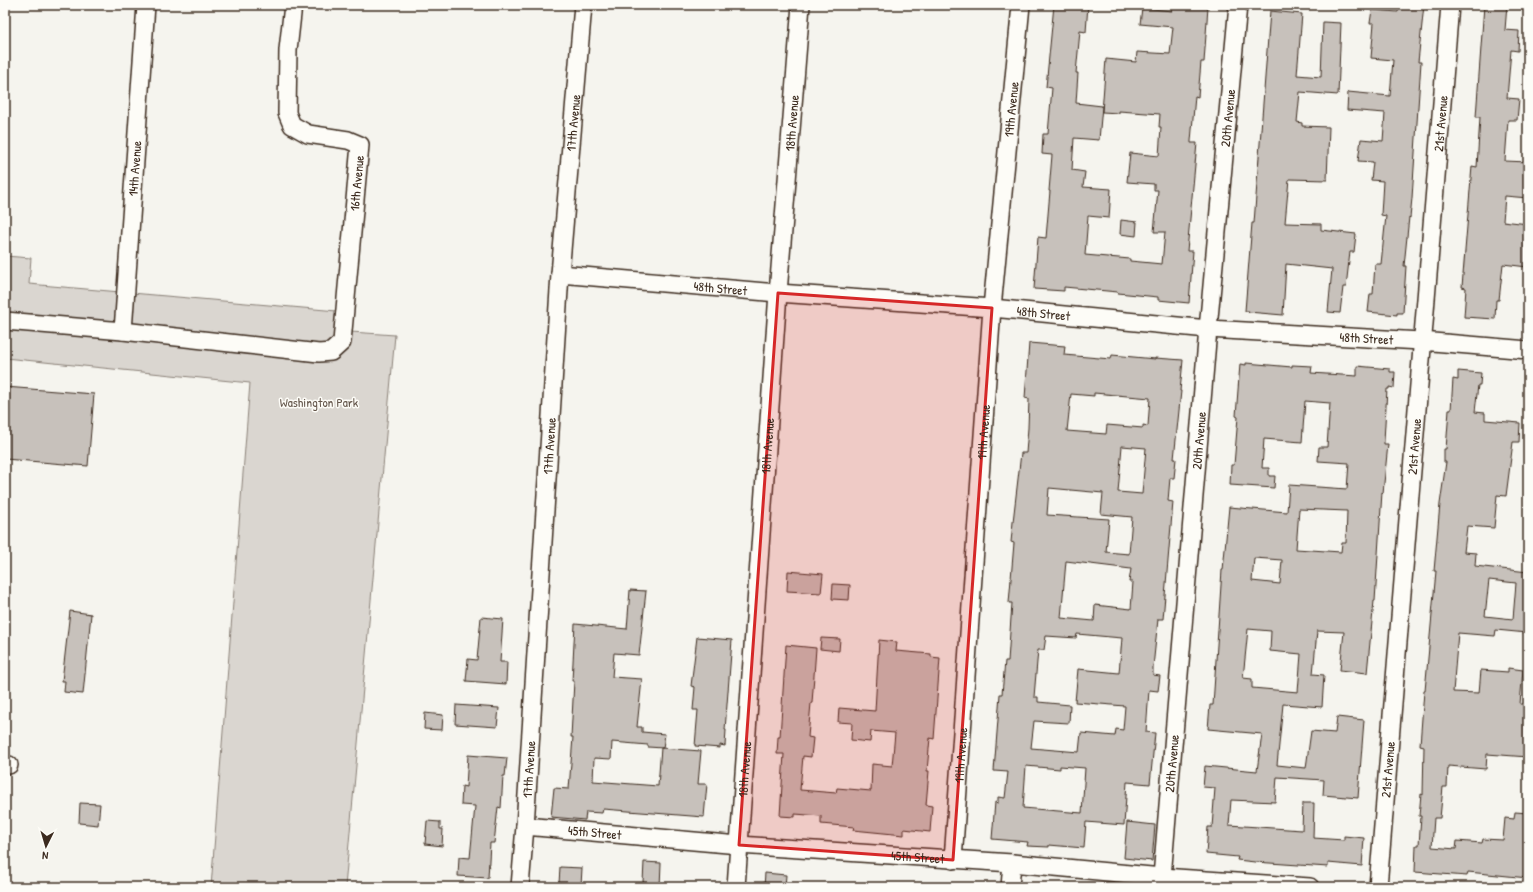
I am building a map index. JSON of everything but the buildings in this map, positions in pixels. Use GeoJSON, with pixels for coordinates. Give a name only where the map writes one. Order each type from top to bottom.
{"type":"FeatureCollection","features":[{"type":"Feature","properties":{"kind":"street","name":"14th Avenue"},"geometry":{"type":"LineString","coordinates":[[124,331],[146,5]]}},
{"type":"Feature","properties":{"kind":"street","name":"16th Avenue"},"geometry":{"type":"LineString","coordinates":[[124,331],[319,352],[331,352],[342,342],[360,145],[348,140],[308,134],[292,125],[287,113],[288,50],[292,5]]}},
{"type":"Feature","properties":{"kind":"street","name":"17th Avenue"},"geometry":{"type":"LineString","coordinates":[[520,887],[560,274],[583,5]]}},
{"type":"Feature","properties":{"kind":"street","name":"18th Avenue"},"geometry":{"type":"LineString","coordinates":[[736,887],[778,293],[801,5]]}},
{"type":"Feature","properties":{"kind":"street","name":"19th Avenue"},"geometry":{"type":"LineString","coordinates":[[953,860],[992,308],[1020,5]]}},
{"type":"Feature","properties":{"kind":"street","name":"20th Avenue"},"geometry":{"type":"LineString","coordinates":[[1162,877],[1208,329],[1238,5]]}},
{"type":"Feature","properties":{"kind":"street","name":"21st Avenue"},"geometry":{"type":"LineString","coordinates":[[1378,887],[1450,5]]}},
{"type":"Feature","properties":{"kind":"street","name":"48th Street"},"geometry":{"type":"LineString","coordinates":[[560,274],[778,293],[992,308],[1208,329],[1422,341],[1528,350]]}},
{"type":"Feature","properties":{"kind":"street"},"geometry":{"type":"LineString","coordinates":[[5,321],[124,331]]}},
{"type":"Feature","properties":{"kind":"street","name":"45th Street"},"geometry":{"type":"LineString","coordinates":[[525,826],[739,845],[1012,863],[1162,877],[1310,887]]}},
{"type":"Feature","properties":{"kind":"street"},"geometry":{"type":"LineString","coordinates":[[1010,887],[1012,863]]}},
{"type":"Feature","properties":{"kind":"highlighted area"},"geometry":{"type":"Polygon","coordinates":[[[778,293],[992,308],[953,860],[739,845],[778,293]]]}},
{"type":"Feature","properties":{"kind":"green space","name":"Washington Park"},"geometry":{"type":"Polygon","coordinates":[[[5,256],[31,258],[29,284],[337,311],[336,331],[395,335],[345,887],[211,887],[250,383],[5,358],[5,256]]]}}]}
